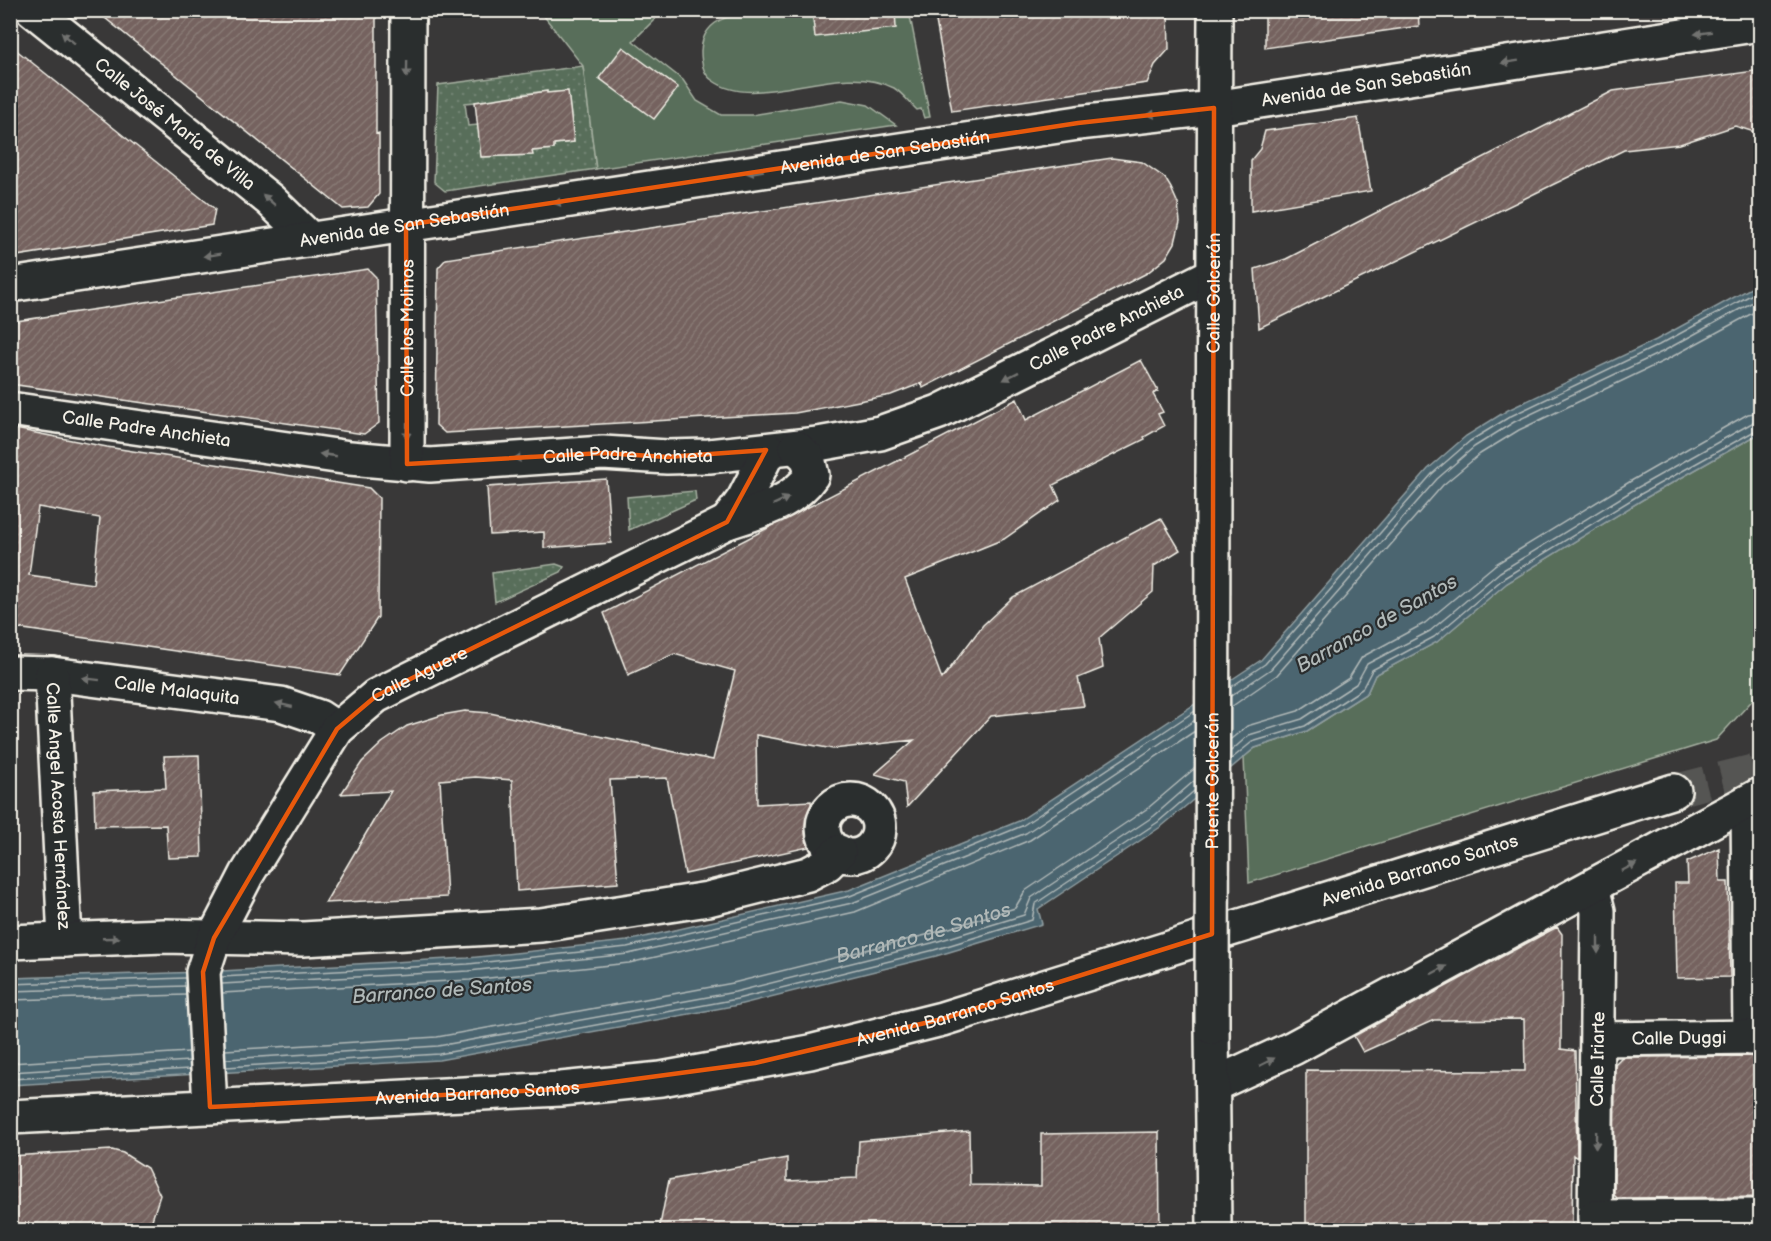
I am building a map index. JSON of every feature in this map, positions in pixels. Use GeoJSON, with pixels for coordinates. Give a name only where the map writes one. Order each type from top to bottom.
{"type":"FeatureCollection","features":[{"type":"Feature","properties":{"kind":"street","name":"Calle José María de Villa"},"geometry":{"type":"LineString","coordinates":[[33,10],[270,200],[311,240]]}},
{"type":"Feature","properties":{"kind":"street","name":"Calle los Molinos"},"geometry":{"type":"LineString","coordinates":[[406,464],[408,10]]}},
{"type":"Feature","properties":{"kind":"street","name":"Calle Galcerán"},"geometry":{"type":"LineString","coordinates":[[1213,477],[1215,10]]}},
{"type":"Feature","properties":{"kind":"street","name":"Avenida de San Sebastián"},"geometry":{"type":"LineString","coordinates":[[10,285],[1077,123],[1214,108],[1761,24]]}},
{"type":"Feature","properties":{"kind":"street","name":"Calle Padre Anchieta"},"geometry":{"type":"LineString","coordinates":[[10,409],[406,464],[430,465],[623,452],[652,456],[709,456],[783,448],[880,433],[939,412],[1214,274]]}},
{"type":"Feature","properties":{"kind":"street","name":"Calle Aguere"},"geometry":{"type":"LineString","coordinates":[[210,1107],[204,972],[214,938],[247,874],[337,729],[376,696],[727,522],[783,501],[805,486],[812,475],[808,458],[783,448],[727,522]]}},
{"type":"Feature","properties":{"kind":"street","name":"Puente Galcerán"},"geometry":{"type":"LineString","coordinates":[[1213,477],[1213,1085]]}},
{"type":"Feature","properties":{"kind":"street","name":"Calle Malaquita"},"geometry":{"type":"LineString","coordinates":[[10,673],[52,674],[281,704],[319,717],[337,729]]}},
{"type":"Feature","properties":{"kind":"street","name":"Calle Angel Acosta Hernández"},"geometry":{"type":"LineString","coordinates":[[52,674],[65,939]]}},
{"type":"Feature","properties":{"kind":"street","name":"Avenida Barranco Santos"},"geometry":{"type":"LineString","coordinates":[[10,1117],[571,1088],[661,1079],[810,1052],[942,1019],[1674,791]]}},
{"type":"Feature","properties":{"kind":"street"},"geometry":{"type":"LineString","coordinates":[[1214,1230],[1213,1085],[1285,1053],[1754,799],[1755,1037]]}},
{"type":"Feature","properties":{"kind":"street"},"geometry":{"type":"LineString","coordinates":[[10,942],[164,936],[303,939],[541,925],[652,909],[808,874],[827,864],[839,852]]}},
{"type":"Feature","properties":{"kind":"street","name":"Calle Iriarte"},"geometry":{"type":"LineString","coordinates":[[1588,890],[1595,899],[1598,910],[1595,1224]]}},
{"type":"Feature","properties":{"kind":"street","name":"Calle Duggi"},"geometry":{"type":"LineString","coordinates":[[1598,1039],[1755,1037]]}},
{"type":"Feature","properties":{"kind":"street"},"geometry":{"type":"LineString","coordinates":[[1595,1224],[1761,1216]]}},
{"type":"Feature","properties":{"kind":"highlighted area"},"geometry":{"type":"Polygon","coordinates":[[[1214,108],[1212,934],[942,1019],[755,1063],[561,1089],[210,1107],[203,972],[214,938],[337,729],[376,696],[727,522],[766,450],[667,457],[603,453],[407,464],[406,225],[1078,123],[1214,108]]]}},
{"type":"Feature","properties":{"kind":"green space"},"geometry":{"type":"Polygon","coordinates":[[[790,10],[909,11],[930,117],[924,118],[921,109],[917,110],[894,88],[872,81],[848,79],[751,92],[730,89],[712,80],[706,74],[701,51],[704,37],[711,26],[734,15],[790,10]]]}},
{"type":"Feature","properties":{"kind":"green space"},"geometry":{"type":"Polygon","coordinates":[[[540,11],[663,11],[633,41],[683,80],[697,101],[721,115],[752,115],[842,100],[868,105],[896,125],[596,169],[583,66],[540,11]]]}},
{"type":"Feature","properties":{"kind":"green space"},"geometry":{"type":"Polygon","coordinates":[[[583,66],[596,169],[445,191],[434,182],[438,85],[583,66]],[[547,91],[520,94],[520,98],[465,103],[468,126],[478,125],[482,157],[532,155],[532,151],[554,149],[554,144],[574,142],[568,91],[547,93],[547,91]]]}},
{"type":"Feature","properties":{"kind":"green space"},"geometry":{"type":"Polygon","coordinates":[[[1760,433],[1760,692],[1716,740],[1249,883],[1244,757],[1255,748],[1307,731],[1367,693],[1375,675],[1437,642],[1507,583],[1642,500],[1760,433]]]}},
{"type":"Feature","properties":{"kind":"green space"},"geometry":{"type":"Polygon","coordinates":[[[695,491],[696,500],[629,530],[627,497],[695,491]]]}},
{"type":"Feature","properties":{"kind":"green space"},"geometry":{"type":"Polygon","coordinates":[[[556,564],[564,567],[561,572],[495,602],[492,573],[556,564]]]}},
{"type":"Feature","properties":{"kind":"water","name":"Barranco de Santos"},"geometry":{"type":"Polygon","coordinates":[[[1760,283],[1760,433],[1642,500],[1507,583],[1437,642],[1375,675],[1367,693],[1307,731],[1255,748],[1162,826],[1038,909],[1042,924],[936,956],[738,1005],[439,1060],[11,1085],[11,978],[203,972],[468,958],[627,941],[849,890],[1019,821],[1261,660],[1428,469],[1466,436],[1508,410],[1656,340],[1760,283]]]}},
{"type":"Feature","properties":{"kind":"building"},"geometry":{"type":"Polygon","coordinates":[[[95,10],[376,10],[376,134],[379,133],[379,194],[368,207],[343,209],[95,10]]]}},
{"type":"Feature","properties":{"kind":"building"},"geometry":{"type":"Polygon","coordinates":[[[812,10],[895,10],[896,28],[815,37],[812,10]]]}},
{"type":"Feature","properties":{"kind":"building"},"geometry":{"type":"Polygon","coordinates":[[[934,10],[1168,10],[1169,49],[1155,65],[1147,83],[952,111],[934,10]]]}},
{"type":"Feature","properties":{"kind":"building"},"geometry":{"type":"Polygon","coordinates":[[[1265,10],[1418,10],[1419,26],[1265,48],[1265,10]]]}},
{"type":"Feature","properties":{"kind":"building"},"geometry":{"type":"Polygon","coordinates":[[[10,45],[215,209],[212,225],[10,257],[10,45]]]}},
{"type":"Feature","properties":{"kind":"building"},"geometry":{"type":"Polygon","coordinates":[[[623,47],[678,88],[654,119],[599,78],[623,47]]]}},
{"type":"Feature","properties":{"kind":"building"},"geometry":{"type":"Polygon","coordinates":[[[1761,70],[1761,134],[1735,126],[1680,144],[1624,150],[1259,328],[1255,269],[1286,259],[1613,91],[1761,70]]]}},
{"type":"Feature","properties":{"kind":"building"},"geometry":{"type":"Polygon","coordinates":[[[547,91],[547,93],[568,91],[574,142],[554,144],[554,149],[532,151],[533,155],[481,157],[475,102],[547,91]]]}},
{"type":"Feature","properties":{"kind":"building"},"geometry":{"type":"Polygon","coordinates":[[[1358,118],[1371,191],[1251,211],[1251,160],[1260,149],[1265,131],[1358,118]]]}},
{"type":"Feature","properties":{"kind":"building"},"geometry":{"type":"Polygon","coordinates":[[[1112,158],[1142,162],[1165,178],[1171,188],[1178,204],[1180,222],[1175,243],[1166,258],[1147,273],[923,388],[922,383],[891,395],[795,413],[445,433],[436,425],[438,268],[446,259],[1112,158]]]}},
{"type":"Feature","properties":{"kind":"building"},"geometry":{"type":"Polygon","coordinates":[[[368,269],[376,277],[379,423],[364,434],[10,384],[10,322],[368,269]]]}},
{"type":"Feature","properties":{"kind":"building"},"geometry":{"type":"Polygon","coordinates":[[[1141,360],[1158,391],[1153,394],[1163,412],[1158,414],[1164,426],[1144,437],[1145,439],[1053,485],[1060,500],[1004,539],[905,579],[942,679],[983,625],[1013,597],[1161,518],[1180,550],[1154,566],[1153,592],[1099,638],[1103,668],[1078,678],[1084,706],[991,716],[907,807],[904,782],[875,774],[914,740],[833,749],[756,735],[757,804],[811,801],[813,846],[685,874],[667,778],[610,780],[618,883],[517,891],[512,780],[476,777],[440,780],[447,897],[325,903],[391,791],[341,794],[362,762],[382,743],[407,726],[442,715],[465,711],[490,713],[713,760],[735,671],[674,654],[628,675],[604,613],[1017,399],[1026,420],[1141,360]]]}},
{"type":"Feature","properties":{"kind":"building"},"geometry":{"type":"Polygon","coordinates":[[[10,428],[107,447],[369,488],[379,498],[378,617],[340,675],[10,627],[10,428]],[[38,507],[29,575],[93,584],[100,518],[38,507]]]}},
{"type":"Feature","properties":{"kind":"building"},"geometry":{"type":"Polygon","coordinates":[[[606,479],[611,543],[544,548],[544,532],[490,535],[487,487],[606,479]]]}},
{"type":"Feature","properties":{"kind":"building"},"geometry":{"type":"Polygon","coordinates":[[[199,755],[202,857],[168,858],[166,825],[95,826],[94,791],[166,788],[164,756],[199,755]]]}},
{"type":"Feature","properties":{"kind":"building"},"geometry":{"type":"Polygon","coordinates":[[[1719,848],[1720,882],[1728,882],[1730,977],[1677,978],[1675,883],[1688,883],[1687,862],[1719,848]]]}},
{"type":"Feature","properties":{"kind":"building"},"geometry":{"type":"Polygon","coordinates":[[[1557,927],[1562,934],[1561,1049],[1575,1051],[1577,1158],[1573,1155],[1572,1230],[1306,1230],[1306,1070],[1525,1071],[1524,1019],[1434,1020],[1363,1052],[1354,1036],[1557,927]]]}},
{"type":"Feature","properties":{"kind":"building"},"geometry":{"type":"Polygon","coordinates":[[[1761,1056],[1761,1197],[1617,1198],[1614,1195],[1615,1064],[1622,1057],[1761,1056]]]}},
{"type":"Feature","properties":{"kind":"building"},"geometry":{"type":"Polygon","coordinates":[[[969,1131],[970,1185],[1041,1186],[1041,1134],[1159,1132],[1160,1230],[659,1230],[669,1180],[787,1158],[787,1181],[857,1178],[859,1141],[969,1131]]]}},
{"type":"Feature","properties":{"kind":"building"},"geometry":{"type":"Polygon","coordinates":[[[112,1150],[123,1153],[147,1168],[160,1195],[151,1223],[142,1230],[65,1230],[10,1224],[10,1156],[112,1150]]]}},
{"type":"Feature","properties":{"kind":"tunnel"},"geometry":{"type":"LineString","coordinates":[[1674,791],[1760,769]]}}]}
